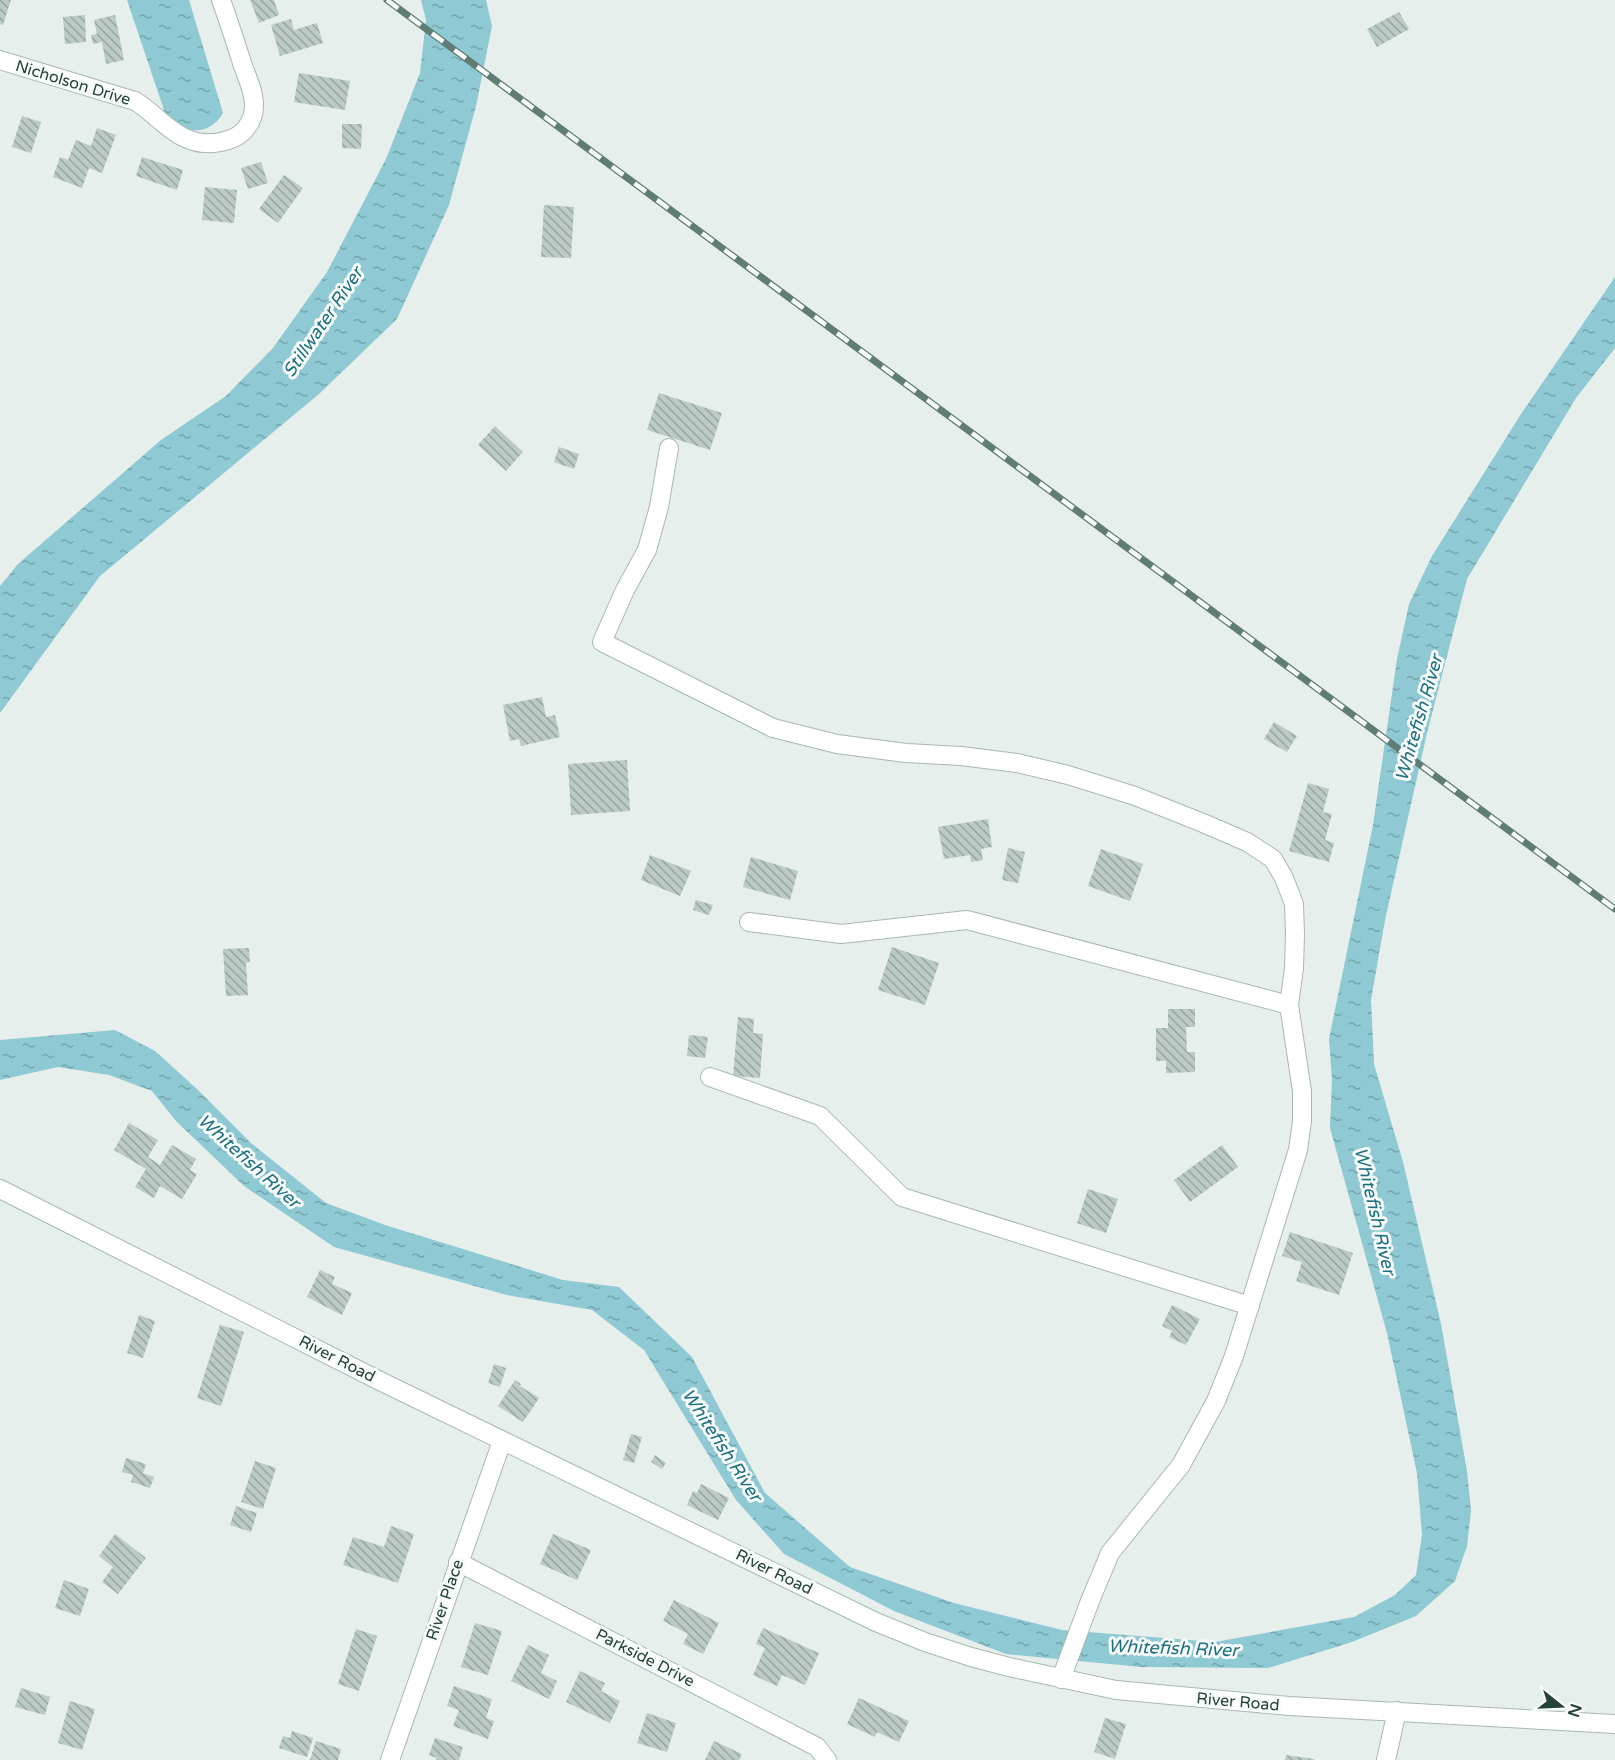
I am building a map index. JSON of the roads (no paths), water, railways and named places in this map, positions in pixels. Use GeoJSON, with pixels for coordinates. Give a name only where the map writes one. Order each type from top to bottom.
{"type":"FeatureCollection","features":[{"type":"Feature","properties":{"kind":"street","name":"Nicholson Drive"},"geometry":{"type":"LineString","coordinates":[[0,60],[135,101],[175,132],[190,140],[212,144],[225,141],[241,134],[247,127],[254,105],[251,88],[222,0]]}},
{"type":"Feature","properties":{"kind":"street"},"geometry":{"type":"LineString","coordinates":[[669,448],[659,507],[647,550],[602,642],[772,728],[837,744],[906,753],[1017,762],[1135,796],[1247,842],[1273,859],[1284,878],[1293,904],[1294,968],[1289,1005],[1302,1091],[1302,1121],[1298,1150],[1234,1356],[1216,1401],[1181,1465],[1110,1553],[1061,1679]]}},
{"type":"Feature","properties":{"kind":"street"},"geometry":{"type":"LineString","coordinates":[[749,921],[841,934],[967,920],[1289,1005]]}},
{"type":"Feature","properties":{"kind":"street"},"geometry":{"type":"LineString","coordinates":[[710,1077],[820,1116],[902,1197],[1250,1306]]}},
{"type":"Feature","properties":{"kind":"street","name":"River Road"},"geometry":{"type":"LineString","coordinates":[[0,1189],[502,1441],[886,1626],[964,1655],[1116,1690],[1289,1706],[1615,1724]]}},
{"type":"Feature","properties":{"kind":"street","name":"River Place"},"geometry":{"type":"LineString","coordinates":[[390,1760],[502,1441]]}},
{"type":"Feature","properties":{"kind":"street","name":"Parkside Drive"},"geometry":{"type":"LineString","coordinates":[[458,1562],[817,1747],[826,1760]]}},
{"type":"Feature","properties":{"kind":"street"},"geometry":{"type":"LineString","coordinates":[[1386,1760],[1397,1712]]}},
{"type":"Feature","properties":{"kind":"water"},"geometry":{"type":"Polygon","coordinates":[[[127,0],[189,0],[223,113],[211,126],[190,130],[167,119],[127,0]]]}},
{"type":"Feature","properties":{"kind":"water","name":"Stillwater River"},"geometry":{"type":"Polygon","coordinates":[[[421,0],[486,0],[492,26],[476,106],[449,205],[397,319],[319,394],[100,576],[0,713],[0,586],[18,564],[161,440],[226,396],[273,348],[327,272],[386,159],[420,73],[426,20],[421,0]]]}},
{"type":"Feature","properties":{"kind":"water","name":"Whitefish River"},"geometry":{"type":"Polygon","coordinates":[[[1615,277],[1615,348],[1576,398],[1467,579],[1427,733],[1385,920],[1371,1000],[1374,1064],[1403,1162],[1441,1324],[1467,1471],[1471,1511],[1467,1546],[1455,1581],[1416,1616],[1352,1642],[1268,1668],[1141,1667],[1006,1654],[894,1611],[784,1554],[736,1500],[644,1350],[592,1310],[507,1295],[334,1247],[244,1186],[176,1121],[152,1091],[109,1075],[58,1067],[0,1080],[0,1040],[115,1030],[155,1051],[252,1144],[326,1203],[385,1225],[563,1280],[619,1287],[692,1357],[765,1493],[850,1567],[954,1603],[1062,1630],[1215,1642],[1354,1617],[1395,1595],[1416,1575],[1422,1535],[1417,1473],[1387,1333],[1330,1128],[1332,1079],[1329,1039],[1373,825],[1397,659],[1409,604],[1432,556],[1521,414],[1615,277]]]}},
{"type":"Feature","properties":{"kind":"railway"},"geometry":{"type":"LineString","coordinates":[[387,0],[1615,909]]}}]}
